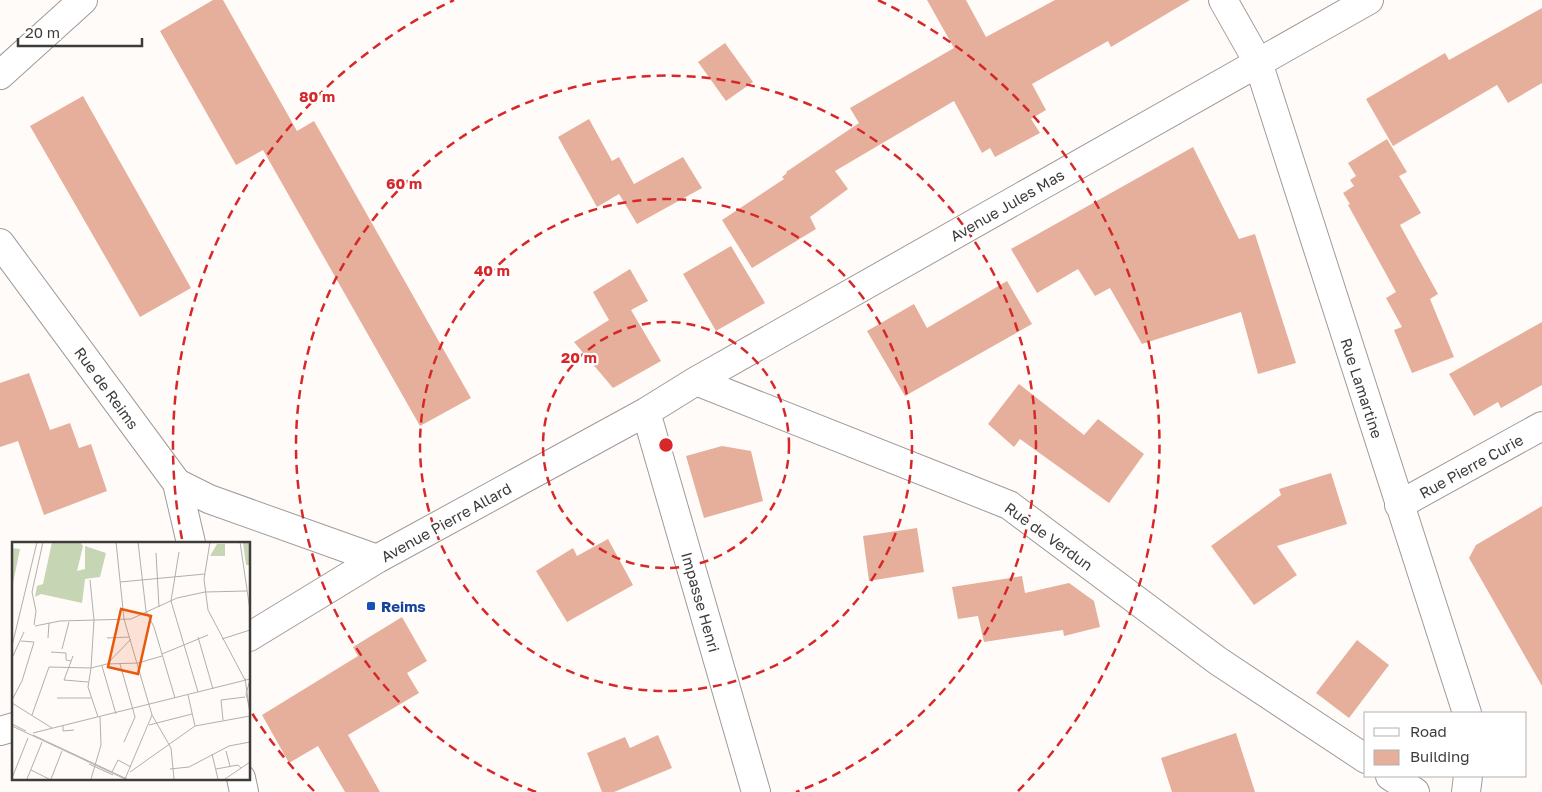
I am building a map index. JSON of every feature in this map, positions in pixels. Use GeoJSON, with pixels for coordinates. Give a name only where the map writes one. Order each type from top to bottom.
{"type":"FeatureCollection","features":[{"type":"Feature","properties":{"kind":"street"},"geometry":{"type":"LineString","coordinates":[[0,75],[83,0]]}},
{"type":"Feature","properties":{"kind":"street","name":"Rue Lamartine"},"geometry":{"type":"LineString","coordinates":[[1223,0],[1258,62],[1467,712]]}},
{"type":"Feature","properties":{"kind":"street","name":"Avenue Jules Mas"},"geometry":{"type":"LineString","coordinates":[[646,412],[1369,0]]}},
{"type":"Feature","properties":{"kind":"street","name":"Rue de Reims"},"geometry":{"type":"LineString","coordinates":[[0,243],[177,483],[191,542]]}},
{"type":"Feature","properties":{"kind":"street","name":"Rue de Verdun"},"geometry":{"type":"LineString","coordinates":[[696,382],[1009,505],[1218,661],[1364,758]]}},
{"type":"Feature","properties":{"kind":"street","name":"Avenue Pierre Allard"},"geometry":{"type":"LineString","coordinates":[[250,636],[377,560],[646,412]]}},
{"type":"Feature","properties":{"kind":"street","name":"Impasse Henri"},"geometry":{"type":"LineString","coordinates":[[646,412],[756,792]]}},
{"type":"Feature","properties":{"kind":"street","name":"Rue Pierre Curie"},"geometry":{"type":"LineString","coordinates":[[1399,505],[1542,426]]}},
{"type":"Feature","properties":{"kind":"street"},"geometry":{"type":"LineString","coordinates":[[177,483],[209,499],[377,560]]}},
{"type":"Feature","properties":{"kind":"street"},"geometry":{"type":"LineString","coordinates":[[0,731],[12,727]]}},
{"type":"Feature","properties":{"kind":"street"},"geometry":{"type":"LineString","coordinates":[[1392,777],[1415,792]]}},
{"type":"Feature","properties":{"kind":"street"},"geometry":{"type":"LineString","coordinates":[[1466,792],[1468,777]]}},
{"type":"Feature","properties":{"kind":"building"},"geometry":{"type":"Polygon","coordinates":[[[213,0],[223,0],[297,131],[314,121],[471,398],[420,426],[263,150],[236,165],[160,31],[213,0]]]}},
{"type":"Feature","properties":{"kind":"building"},"geometry":{"type":"Polygon","coordinates":[[[927,0],[966,0],[986,37],[1055,0],[1190,0],[1111,47],[1108,41],[1032,84],[1046,110],[1031,119],[1040,133],[995,157],[990,148],[982,153],[954,101],[835,171],[848,189],[810,217],[816,229],[752,268],[722,220],[784,179],[782,177],[786,172],[859,123],[850,108],[954,48],[927,0]]]}},
{"type":"Feature","properties":{"kind":"building"},"geometry":{"type":"Polygon","coordinates":[[[1542,8],[1542,83],[1508,103],[1497,85],[1393,146],[1366,99],[1445,53],[1449,60],[1542,8]]]}},
{"type":"Feature","properties":{"kind":"building"},"geometry":{"type":"Polygon","coordinates":[[[725,43],[753,82],[726,101],[698,62],[725,43]]]}},
{"type":"Feature","properties":{"kind":"building"},"geometry":{"type":"Polygon","coordinates":[[[83,96],[191,288],[140,317],[30,126],[83,96]]]}},
{"type":"Feature","properties":{"kind":"building"},"geometry":{"type":"Polygon","coordinates":[[[589,119],[612,161],[619,157],[634,184],[683,157],[702,188],[637,224],[619,194],[597,207],[558,137],[589,119]]]}},
{"type":"Feature","properties":{"kind":"building"},"geometry":{"type":"Polygon","coordinates":[[[1387,139],[1407,172],[1399,176],[1421,213],[1400,225],[1438,294],[1430,299],[1454,357],[1412,373],[1394,330],[1402,327],[1386,298],[1396,292],[1343,193],[1354,186],[1350,180],[1356,176],[1348,163],[1387,139]]]}},
{"type":"Feature","properties":{"kind":"building"},"geometry":{"type":"Polygon","coordinates":[[[1193,147],[1239,239],[1255,234],[1296,363],[1258,374],[1241,312],[1142,344],[1110,288],[1095,296],[1078,269],[1037,293],[1011,249],[1193,147]]]}},
{"type":"Feature","properties":{"kind":"building"},"geometry":{"type":"Polygon","coordinates":[[[731,246],[765,303],[716,331],[683,274],[731,246]]]}},
{"type":"Feature","properties":{"kind":"building"},"geometry":{"type":"Polygon","coordinates":[[[630,269],[648,301],[631,310],[661,361],[613,388],[574,342],[609,320],[593,292],[630,269]]]}},
{"type":"Feature","properties":{"kind":"building"},"geometry":{"type":"Polygon","coordinates":[[[1007,281],[1032,324],[905,396],[867,331],[914,304],[927,328],[1007,281]]]}},
{"type":"Feature","properties":{"kind":"building"},"geometry":{"type":"Polygon","coordinates":[[[1542,322],[1542,385],[1501,408],[1498,402],[1474,416],[1449,374],[1542,322]]]}},
{"type":"Feature","properties":{"kind":"building"},"geometry":{"type":"Polygon","coordinates":[[[29,373],[50,430],[70,423],[79,448],[91,444],[107,491],[44,515],[18,441],[0,447],[0,383],[29,373]]]}},
{"type":"Feature","properties":{"kind":"building"},"geometry":{"type":"Polygon","coordinates":[[[1019,384],[1084,435],[1098,419],[1144,454],[1109,503],[1020,439],[1014,447],[988,424],[1019,384]]]}},
{"type":"Feature","properties":{"kind":"building"},"geometry":{"type":"Polygon","coordinates":[[[722,446],[751,451],[763,501],[704,518],[686,456],[722,446]]]}},
{"type":"Feature","properties":{"kind":"building"},"geometry":{"type":"Polygon","coordinates":[[[1331,473],[1347,524],[1277,546],[1297,575],[1254,605],[1211,546],[1281,495],[1279,489],[1331,473]]]}},
{"type":"Feature","properties":{"kind":"building"},"geometry":{"type":"Polygon","coordinates":[[[1542,506],[1542,686],[1469,558],[1476,545],[1542,506]]]}},
{"type":"Feature","properties":{"kind":"building"},"geometry":{"type":"Polygon","coordinates":[[[917,528],[924,572],[869,581],[863,536],[917,528]]]}},
{"type":"Feature","properties":{"kind":"building"},"geometry":{"type":"Polygon","coordinates":[[[608,539],[633,585],[567,622],[536,571],[573,548],[577,556],[608,539]]]}},
{"type":"Feature","properties":{"kind":"building"},"geometry":{"type":"Polygon","coordinates":[[[1022,576],[1025,593],[1069,583],[1094,601],[1100,627],[1064,636],[1063,630],[984,642],[978,616],[958,619],[952,587],[1022,576]]]}},
{"type":"Feature","properties":{"kind":"building"},"geometry":{"type":"Polygon","coordinates":[[[402,617],[427,661],[407,673],[419,693],[348,735],[380,792],[345,792],[318,746],[289,763],[262,715],[358,656],[353,647],[402,617]]]}},
{"type":"Feature","properties":{"kind":"building"},"geometry":{"type":"Polygon","coordinates":[[[1357,640],[1389,665],[1349,718],[1316,693],[1357,640]]]}},
{"type":"Feature","properties":{"kind":"building"},"geometry":{"type":"Polygon","coordinates":[[[1236,733],[1255,792],[1172,792],[1161,758],[1236,733]]]}},
{"type":"Feature","properties":{"kind":"building"},"geometry":{"type":"Polygon","coordinates":[[[658,735],[672,768],[614,792],[602,792],[587,753],[625,737],[630,748],[658,735]]]}},
{"type":"Feature","properties":{"kind":"place","name":"Reims"},"geometry":{"type":"Point","coordinates":[371,606]}}]}
